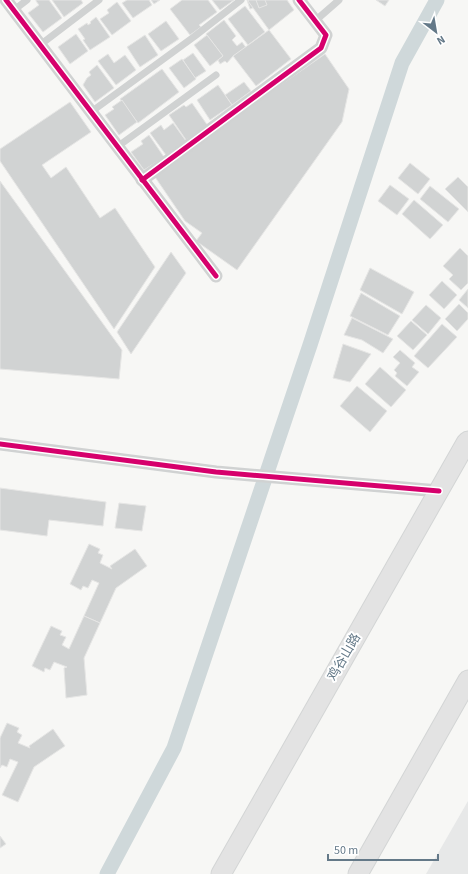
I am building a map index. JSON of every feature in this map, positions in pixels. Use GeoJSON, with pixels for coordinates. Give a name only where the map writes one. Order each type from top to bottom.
{"type":"FeatureCollection","features":[{"type":"Feature","properties":{"kind":"main road","name":"鸡谷山路"},"geometry":{"type":"LineString","coordinates":[[221,874],[468,441]]}},
{"type":"Feature","properties":{"kind":"main road"},"geometry":{"type":"LineString","coordinates":[[358,874],[468,680]]}},
{"type":"Feature","properties":{"kind":"street"},"geometry":{"type":"LineString","coordinates":[[142,180],[321,48],[326,35],[299,0]]}},
{"type":"Feature","properties":{"kind":"street"},"geometry":{"type":"LineString","coordinates":[[10,5],[216,276]]}},
{"type":"Feature","properties":{"kind":"street"},"geometry":{"type":"LineString","coordinates":[[0,444],[216,472],[439,491]]}},
{"type":"Feature","properties":{"kind":"lane"},"geometry":{"type":"LineString","coordinates":[[10,5],[27,0]]}},
{"type":"Feature","properties":{"kind":"lane"},"geometry":{"type":"LineString","coordinates":[[40,45],[99,0]]}},
{"type":"Feature","properties":{"kind":"lane"},"geometry":{"type":"LineString","coordinates":[[90,112],[195,36],[241,0]]}},
{"type":"Feature","properties":{"kind":"lane"},"geometry":{"type":"LineString","coordinates":[[315,21],[339,0]]}},
{"type":"Feature","properties":{"kind":"lane"},"geometry":{"type":"LineString","coordinates":[[117,147],[216,75]]}},
{"type":"Feature","properties":{"kind":"shaded area"},"geometry":{"type":"Polygon","coordinates":[[[468,801],[468,874],[426,874],[468,801]]]}},
{"type":"Feature","properties":{"kind":"building"},"geometry":{"type":"Polygon","coordinates":[[[36,0],[49,0],[62,18],[43,32],[28,13],[39,5],[36,0]]]}},
{"type":"Feature","properties":{"kind":"building"},"geometry":{"type":"Polygon","coordinates":[[[52,0],[81,0],[83,3],[64,17],[52,0]]]}},
{"type":"Feature","properties":{"kind":"building"},"geometry":{"type":"Polygon","coordinates":[[[127,0],[149,0],[152,5],[133,18],[122,3],[127,0]]]}},
{"type":"Feature","properties":{"kind":"building"},"geometry":{"type":"Polygon","coordinates":[[[151,0],[160,0],[154,4],[151,0]]]}},
{"type":"Feature","properties":{"kind":"building"},"geometry":{"type":"Polygon","coordinates":[[[182,0],[208,0],[217,12],[199,25],[201,27],[190,35],[170,9],[182,0]]]}},
{"type":"Feature","properties":{"kind":"building"},"geometry":{"type":"Polygon","coordinates":[[[212,0],[234,0],[220,10],[212,0]]]}},
{"type":"Feature","properties":{"kind":"building"},"geometry":{"type":"Polygon","coordinates":[[[247,0],[256,0],[258,6],[250,9],[247,0]]]}},
{"type":"Feature","properties":{"kind":"building"},"geometry":{"type":"Polygon","coordinates":[[[256,0],[265,0],[267,5],[259,8],[256,0]]]}},
{"type":"Feature","properties":{"kind":"building"},"geometry":{"type":"Polygon","coordinates":[[[287,0],[294,10],[269,30],[248,1],[287,0]]]}},
{"type":"Feature","properties":{"kind":"building"},"geometry":{"type":"Polygon","coordinates":[[[376,0],[389,0],[385,6],[376,0]]]}},
{"type":"Feature","properties":{"kind":"building"},"geometry":{"type":"Polygon","coordinates":[[[117,2],[131,21],[112,35],[100,19],[109,13],[107,10],[117,2]]]}},
{"type":"Feature","properties":{"kind":"building"},"geometry":{"type":"Polygon","coordinates":[[[245,6],[265,32],[248,45],[228,19],[245,6]]]}},
{"type":"Feature","properties":{"kind":"building"},"geometry":{"type":"Polygon","coordinates":[[[96,17],[110,37],[90,50],[78,29],[87,23],[88,25],[91,23],[90,22],[96,17]]]}},
{"type":"Feature","properties":{"kind":"building"},"geometry":{"type":"Polygon","coordinates":[[[224,20],[236,36],[232,40],[237,46],[242,42],[247,49],[233,56],[227,63],[225,61],[220,64],[218,60],[223,56],[206,34],[224,20]]]}},
{"type":"Feature","properties":{"kind":"building"},"geometry":{"type":"Polygon","coordinates":[[[166,21],[179,39],[161,51],[148,34],[166,21]]]}},
{"type":"Feature","properties":{"kind":"building"},"geometry":{"type":"Polygon","coordinates":[[[269,30],[291,59],[256,86],[233,56],[269,30]]]}},
{"type":"Feature","properties":{"kind":"building"},"geometry":{"type":"Polygon","coordinates":[[[76,34],[88,51],[70,64],[58,47],[76,34]]]}},
{"type":"Feature","properties":{"kind":"building"},"geometry":{"type":"Polygon","coordinates":[[[145,35],[158,55],[140,67],[127,47],[145,35]]]}},
{"type":"Feature","properties":{"kind":"building"},"geometry":{"type":"Polygon","coordinates":[[[207,35],[223,56],[210,66],[194,45],[207,35]]]}},
{"type":"Feature","properties":{"kind":"building"},"geometry":{"type":"Polygon","coordinates":[[[193,53],[206,71],[195,78],[183,60],[193,53]]]}},
{"type":"Feature","properties":{"kind":"building"},"geometry":{"type":"Polygon","coordinates":[[[108,54],[114,63],[125,55],[136,70],[116,85],[98,61],[108,54]]]}},
{"type":"Feature","properties":{"kind":"building"},"geometry":{"type":"Polygon","coordinates":[[[325,54],[349,89],[342,122],[237,270],[196,241],[202,233],[185,221],[153,174],[325,54]]]}},
{"type":"Feature","properties":{"kind":"building"},"geometry":{"type":"Polygon","coordinates":[[[182,59],[196,79],[184,88],[169,68],[182,59]]]}},
{"type":"Feature","properties":{"kind":"building"},"geometry":{"type":"Polygon","coordinates":[[[97,65],[114,88],[95,102],[83,85],[87,78],[91,75],[89,72],[97,65]]]}},
{"type":"Feature","properties":{"kind":"building"},"geometry":{"type":"Polygon","coordinates":[[[162,69],[179,92],[138,123],[120,99],[162,69]]]}},
{"type":"Feature","properties":{"kind":"building"},"geometry":{"type":"Polygon","coordinates":[[[244,82],[251,91],[232,105],[225,95],[244,82]]]}},
{"type":"Feature","properties":{"kind":"building"},"geometry":{"type":"Polygon","coordinates":[[[218,85],[232,105],[210,120],[197,100],[218,85]]]}},
{"type":"Feature","properties":{"kind":"building"},"geometry":{"type":"Polygon","coordinates":[[[122,100],[137,122],[119,135],[105,115],[114,109],[112,107],[122,100]]]}},
{"type":"Feature","properties":{"kind":"building"},"geometry":{"type":"Polygon","coordinates":[[[70,102],[91,132],[42,165],[51,178],[66,167],[100,218],[115,208],[155,267],[114,329],[0,161],[0,149],[70,102]]]}},
{"type":"Feature","properties":{"kind":"building"},"geometry":{"type":"Polygon","coordinates":[[[192,103],[208,126],[186,140],[169,115],[184,105],[186,107],[192,103]]]}},
{"type":"Feature","properties":{"kind":"building"},"geometry":{"type":"Polygon","coordinates":[[[173,123],[186,141],[166,155],[150,133],[161,125],[164,130],[173,123]]]}},
{"type":"Feature","properties":{"kind":"building"},"geometry":{"type":"Polygon","coordinates":[[[149,135],[164,157],[144,170],[131,152],[143,144],[141,141],[149,135]]]}},
{"type":"Feature","properties":{"kind":"building"},"geometry":{"type":"Polygon","coordinates":[[[410,163],[430,179],[418,194],[398,178],[410,163]]]}},
{"type":"Feature","properties":{"kind":"building"},"geometry":{"type":"Polygon","coordinates":[[[458,177],[468,187],[468,212],[445,189],[458,177]]]}},
{"type":"Feature","properties":{"kind":"building"},"geometry":{"type":"Polygon","coordinates":[[[0,181],[122,350],[119,379],[0,369],[0,181]]]}},
{"type":"Feature","properties":{"kind":"building"},"geometry":{"type":"Polygon","coordinates":[[[390,185],[409,199],[397,215],[378,201],[390,185]]]}},
{"type":"Feature","properties":{"kind":"building"},"geometry":{"type":"Polygon","coordinates":[[[430,186],[459,209],[448,222],[420,199],[430,186]]]}},
{"type":"Feature","properties":{"kind":"building"},"geometry":{"type":"Polygon","coordinates":[[[414,200],[443,225],[430,239],[402,214],[414,200]]]}},
{"type":"Feature","properties":{"kind":"building"},"geometry":{"type":"Polygon","coordinates":[[[460,248],[468,256],[468,283],[461,290],[449,279],[453,275],[443,266],[460,248]]]}},
{"type":"Feature","properties":{"kind":"building"},"geometry":{"type":"Polygon","coordinates":[[[171,252],[186,273],[131,354],[117,332],[171,252]]]}},
{"type":"Feature","properties":{"kind":"building"},"geometry":{"type":"Polygon","coordinates":[[[370,268],[414,292],[402,314],[360,290],[370,268]]]}},
{"type":"Feature","properties":{"kind":"building"},"geometry":{"type":"Polygon","coordinates":[[[442,281],[457,295],[444,309],[429,295],[442,281]]]}},
{"type":"Feature","properties":{"kind":"building"},"geometry":{"type":"Polygon","coordinates":[[[468,289],[468,308],[459,300],[468,289]]]}},
{"type":"Feature","properties":{"kind":"building"},"geometry":{"type":"Polygon","coordinates":[[[361,293],[400,316],[388,335],[350,316],[361,293]]]}},
{"type":"Feature","properties":{"kind":"building"},"geometry":{"type":"Polygon","coordinates":[[[459,304],[468,313],[468,319],[457,331],[445,319],[459,304]]]}},
{"type":"Feature","properties":{"kind":"building"},"geometry":{"type":"Polygon","coordinates":[[[426,305],[441,318],[428,334],[412,320],[426,305]]]}},
{"type":"Feature","properties":{"kind":"building"},"geometry":{"type":"Polygon","coordinates":[[[352,318],[393,339],[383,353],[362,340],[344,335],[352,318]]]}},
{"type":"Feature","properties":{"kind":"building"},"geometry":{"type":"Polygon","coordinates":[[[411,321],[427,335],[413,350],[397,336],[411,321]]]}},
{"type":"Feature","properties":{"kind":"building"},"geometry":{"type":"Polygon","coordinates":[[[442,324],[457,337],[428,368],[414,356],[442,324]]]}},
{"type":"Feature","properties":{"kind":"building"},"geometry":{"type":"Polygon","coordinates":[[[343,344],[371,354],[350,382],[333,378],[343,344]]]}},
{"type":"Feature","properties":{"kind":"building"},"geometry":{"type":"Polygon","coordinates":[[[400,350],[415,363],[412,367],[419,372],[407,386],[395,376],[397,373],[394,370],[400,363],[393,357],[400,350]]]}},
{"type":"Feature","properties":{"kind":"building"},"geometry":{"type":"Polygon","coordinates":[[[380,367],[406,390],[391,407],[365,384],[380,367]]]}},
{"type":"Feature","properties":{"kind":"building"},"geometry":{"type":"Polygon","coordinates":[[[357,386],[387,411],[370,432],[340,406],[357,386]]]}},
{"type":"Feature","properties":{"kind":"building"},"geometry":{"type":"Polygon","coordinates":[[[0,488],[106,502],[103,526],[49,520],[47,536],[0,530],[0,488]]]}},
{"type":"Feature","properties":{"kind":"building"},"geometry":{"type":"Polygon","coordinates":[[[119,503],[146,506],[142,531],[115,528],[119,503]]]}},
{"type":"Feature","properties":{"kind":"building"},"geometry":{"type":"Polygon","coordinates":[[[89,544],[100,549],[98,553],[103,555],[100,563],[112,569],[110,566],[135,549],[147,566],[116,588],[100,623],[84,616],[99,583],[92,580],[88,588],[83,586],[81,590],[70,584],[89,544]]]}},
{"type":"Feature","properties":{"kind":"building"},"geometry":{"type":"Polygon","coordinates":[[[84,616],[100,623],[84,658],[87,695],[66,698],[64,668],[67,667],[54,662],[50,670],[45,668],[44,672],[32,666],[51,626],[62,631],[60,635],[66,637],[62,645],[69,649],[84,616]]]}},
{"type":"Feature","properties":{"kind":"building"},"geometry":{"type":"Polygon","coordinates":[[[7,723],[19,728],[17,732],[22,735],[18,743],[30,748],[29,746],[53,729],[65,746],[34,767],[18,802],[2,795],[18,762],[10,759],[7,767],[2,765],[0,768],[0,738],[7,723]]]}},
{"type":"Feature","properties":{"kind":"building"},"geometry":{"type":"Polygon","coordinates":[[[0,836],[6,844],[0,848],[0,836]]]}},
{"type":"Feature","properties":{"kind":"waterway"},"geometry":{"type":"LineString","coordinates":[[107,874],[174,748],[310,345],[402,63],[437,0]]}},
{"type":"Feature","properties":{"kind":"cycle path"},"geometry":{"type":"LineString","coordinates":[[6,0],[216,276]]}},
{"type":"Feature","properties":{"kind":"cycle path"},"geometry":{"type":"LineString","coordinates":[[142,180],[321,48],[326,35],[299,0]]}},
{"type":"Feature","properties":{"kind":"cycle path"},"geometry":{"type":"LineString","coordinates":[[0,444],[216,472],[439,491]]}}]}
